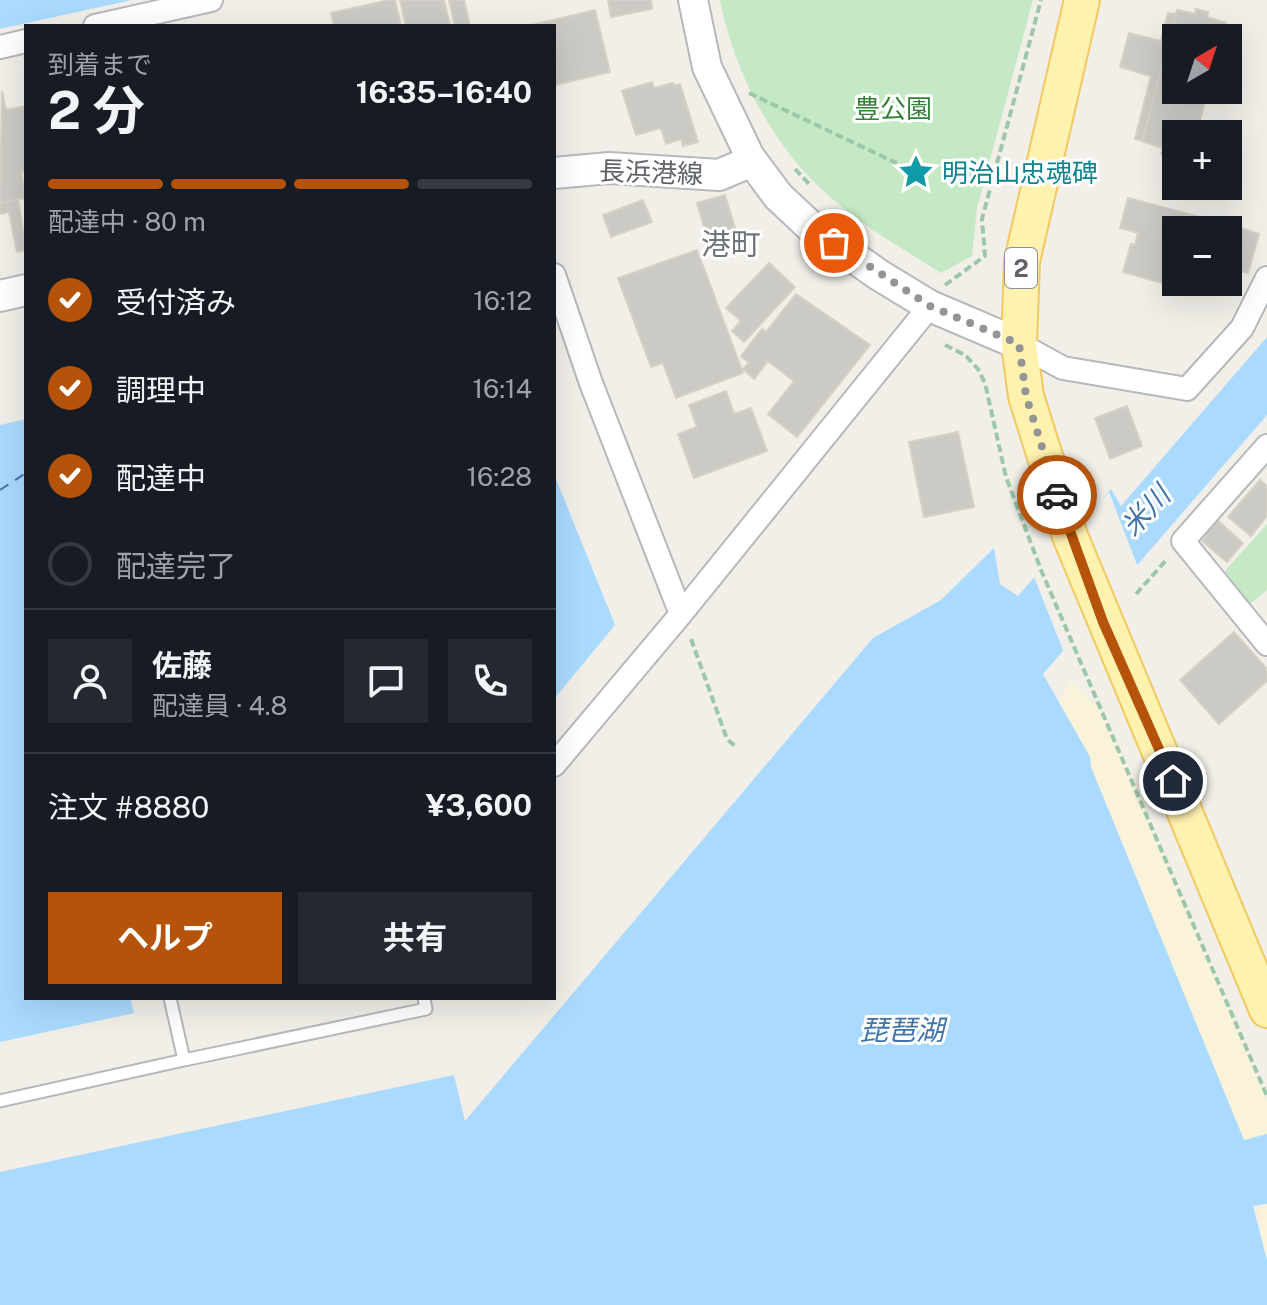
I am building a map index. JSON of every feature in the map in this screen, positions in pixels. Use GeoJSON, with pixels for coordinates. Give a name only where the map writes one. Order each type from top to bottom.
{"type":"FeatureCollection","features":[{"type":"Feature","properties":{"kind":"main road","name":"2"},"geometry":{"type":"LineString","coordinates":[[1082,0],[1022,261],[1019,344],[1026,396],[1070,536],[1103,622],[1125,667],[1267,1010]]}},
{"type":"Feature","properties":{"kind":"main road","name":"長浜港線"},"geometry":{"type":"LineString","coordinates":[[556,173],[609,168],[719,175],[752,161]]}},
{"type":"Feature","properties":{"kind":"main road"},"geometry":{"type":"LineString","coordinates":[[752,161],[778,196],[811,227],[1019,344]]}},
{"type":"Feature","properties":{"kind":"main road"},"geometry":{"type":"LineString","coordinates":[[0,296],[24,290]]}},
{"type":"Feature","properties":{"kind":"street"},"geometry":{"type":"LineString","coordinates":[[104,24],[211,0]]}},
{"type":"Feature","properties":{"kind":"street"},"geometry":{"type":"LineString","coordinates":[[693,0],[707,67],[752,161]]}},
{"type":"Feature","properties":{"kind":"street"},"geometry":{"type":"LineString","coordinates":[[0,47],[24,41]]}},
{"type":"Feature","properties":{"kind":"street"},"geometry":{"type":"LineString","coordinates":[[1019,344],[1063,368],[1187,389],[1242,328],[1267,278]]}},
{"type":"Feature","properties":{"kind":"street"},"geometry":{"type":"LineString","coordinates":[[556,281],[591,383],[681,614]]}},
{"type":"Feature","properties":{"kind":"street"},"geometry":{"type":"LineString","coordinates":[[556,763],[681,614],[936,296]]}},
{"type":"Feature","properties":{"kind":"street"},"geometry":{"type":"LineString","coordinates":[[1267,446],[1183,541],[1267,644]]}},
{"type":"Feature","properties":{"kind":"lane"},"geometry":{"type":"LineString","coordinates":[[170,1000],[184,1060]]}},
{"type":"Feature","properties":{"kind":"lane"},"geometry":{"type":"LineString","coordinates":[[0,1101],[426,1009],[424,1000]]}},
{"type":"Feature","properties":{"kind":"path"},"geometry":{"type":"LineString","coordinates":[[936,296],[985,256],[982,219],[1041,0]]}},
{"type":"Feature","properties":{"kind":"path"},"geometry":{"type":"LineString","coordinates":[[751,107],[742,90],[909,169]]}},
{"type":"Feature","properties":{"kind":"path"},"geometry":{"type":"LineString","coordinates":[[786,159],[816,192]]}},
{"type":"Feature","properties":{"kind":"path"},"geometry":{"type":"LineString","coordinates":[[933,338],[965,355],[978,369],[985,383],[1006,477],[1041,570],[1267,1096]]}},
{"type":"Feature","properties":{"kind":"path"},"geometry":{"type":"LineString","coordinates":[[1136,594],[1169,558]]}},
{"type":"Feature","properties":{"kind":"path"},"geometry":{"type":"LineString","coordinates":[[681,614],[727,739],[735,746]]}},
{"type":"Feature","properties":{"kind":"green space","name":"豊公園"},"geometry":{"type":"Polygon","coordinates":[[[720,0],[1033,0],[977,208],[972,256],[941,273],[856,217],[809,176],[773,132],[759,107],[735,55],[720,0]]]}},
{"type":"Feature","properties":{"kind":"green space"},"geometry":{"type":"Polygon","coordinates":[[[1267,524],[1267,590],[1250,604],[1225,571],[1267,524]]]}},
{"type":"Feature","properties":{"kind":"sand"},"geometry":{"type":"Polygon","coordinates":[[[1070,681],[1104,715],[1267,1101],[1267,1276],[1253,1171],[1052,719],[1070,681]]]}},
{"type":"Feature","properties":{"kind":"water"},"geometry":{"type":"Polygon","coordinates":[[[0,0],[132,0],[0,29],[0,0]]]}},
{"type":"Feature","properties":{"kind":"water","name":"琵琶湖"},"geometry":{"type":"Polygon","coordinates":[[[1267,337],[1267,415],[1043,674],[1090,757],[1091,767],[1244,1140],[1267,1134],[1267,1204],[1253,1206],[1267,1260],[1267,1305],[0,1305],[0,1172],[454,1075],[465,1121],[873,638],[941,600],[994,548],[1000,584],[1018,596],[1111,489],[1121,506],[1267,337]]]}},
{"type":"Feature","properties":{"kind":"water"},"geometry":{"type":"Polygon","coordinates":[[[24,419],[24,1000],[131,1000],[134,1013],[0,1042],[0,425],[24,419]]]}},
{"type":"Feature","properties":{"kind":"water"},"geometry":{"type":"Polygon","coordinates":[[[556,479],[615,625],[556,697],[556,479]]]}},
{"type":"Feature","properties":{"kind":"pier"},"geometry":{"type":"Polygon","coordinates":[[[1109,492],[1139,570],[1065,655],[1034,577],[1109,492]]]}},
{"type":"Feature","properties":{"kind":"building"},"geometry":{"type":"Polygon","coordinates":[[[395,0],[401,24],[334,24],[331,13],[395,0]]]}},
{"type":"Feature","properties":{"kind":"building"},"geometry":{"type":"Polygon","coordinates":[[[400,0],[444,0],[450,24],[406,24],[400,0]]]}},
{"type":"Feature","properties":{"kind":"building"},"geometry":{"type":"Polygon","coordinates":[[[449,0],[464,0],[470,24],[455,24],[449,0]]]}},
{"type":"Feature","properties":{"kind":"building"},"geometry":{"type":"Polygon","coordinates":[[[608,0],[651,0],[652,9],[611,17],[608,0]]]}},
{"type":"Feature","properties":{"kind":"building"},"geometry":{"type":"Polygon","coordinates":[[[1196,9],[1208,12],[1207,17],[1226,24],[1173,24],[1177,10],[1195,14],[1196,9]]]}},
{"type":"Feature","properties":{"kind":"building"},"geometry":{"type":"Polygon","coordinates":[[[595,10],[610,72],[556,85],[556,24],[536,24],[595,10]]]}},
{"type":"Feature","properties":{"kind":"building"},"geometry":{"type":"Polygon","coordinates":[[[1168,13],[1176,14],[1173,24],[1165,24],[1168,13]]]}},
{"type":"Feature","properties":{"kind":"building"},"geometry":{"type":"Polygon","coordinates":[[[1129,33],[1161,41],[1162,37],[1162,66],[1142,141],[1135,139],[1151,76],[1120,67],[1129,33]]]}},
{"type":"Feature","properties":{"kind":"building"},"geometry":{"type":"Polygon","coordinates":[[[1162,66],[1162,104],[1204,104],[1200,120],[1162,120],[1162,148],[1142,141],[1162,66]]]}},
{"type":"Feature","properties":{"kind":"building"},"geometry":{"type":"Polygon","coordinates":[[[652,82],[654,88],[680,84],[698,142],[683,146],[681,139],[666,144],[661,128],[636,135],[622,91],[652,82]]]}},
{"type":"Feature","properties":{"kind":"building"},"geometry":{"type":"Polygon","coordinates":[[[2,91],[6,110],[24,106],[24,171],[21,172],[24,198],[0,203],[2,91]]]}},
{"type":"Feature","properties":{"kind":"building"},"geometry":{"type":"Polygon","coordinates":[[[725,195],[737,234],[709,243],[697,203],[725,195]]]}},
{"type":"Feature","properties":{"kind":"building"},"geometry":{"type":"Polygon","coordinates":[[[1128,198],[1196,216],[1162,216],[1162,283],[1123,272],[1131,244],[1135,245],[1138,233],[1120,228],[1128,198]]]}},
{"type":"Feature","properties":{"kind":"building"},"geometry":{"type":"Polygon","coordinates":[[[18,199],[24,250],[17,252],[9,212],[0,214],[0,203],[18,199]]]}},
{"type":"Feature","properties":{"kind":"building"},"geometry":{"type":"Polygon","coordinates":[[[643,200],[652,222],[611,237],[603,215],[643,200]]]}},
{"type":"Feature","properties":{"kind":"building"},"geometry":{"type":"Polygon","coordinates":[[[1242,229],[1259,234],[1248,273],[1242,272],[1242,229]]]}},
{"type":"Feature","properties":{"kind":"building"},"geometry":{"type":"Polygon","coordinates":[[[697,250],[743,373],[676,398],[663,363],[651,367],[618,278],[697,250]]]}},
{"type":"Feature","properties":{"kind":"building"},"geometry":{"type":"Polygon","coordinates":[[[769,263],[795,287],[744,342],[732,331],[741,321],[726,308],[769,263]]]}},
{"type":"Feature","properties":{"kind":"building"},"geometry":{"type":"Polygon","coordinates":[[[796,294],[870,345],[797,437],[768,414],[794,381],[768,361],[754,379],[743,369],[749,363],[741,356],[762,329],[766,332],[796,294]]]}},
{"type":"Feature","properties":{"kind":"building"},"geometry":{"type":"Polygon","coordinates":[[[726,391],[734,414],[751,408],[767,451],[694,478],[678,434],[697,427],[689,405],[726,391]]]}},
{"type":"Feature","properties":{"kind":"building"},"geometry":{"type":"Polygon","coordinates":[[[1127,406],[1142,446],[1110,459],[1095,418],[1127,406]]]}},
{"type":"Feature","properties":{"kind":"building"},"geometry":{"type":"Polygon","coordinates":[[[958,432],[974,507],[924,517],[909,442],[958,432]]]}},
{"type":"Feature","properties":{"kind":"building"},"geometry":{"type":"Polygon","coordinates":[[[1260,480],[1267,486],[1267,516],[1251,536],[1228,517],[1260,480]]]}},
{"type":"Feature","properties":{"kind":"building"},"geometry":{"type":"Polygon","coordinates":[[[1216,519],[1243,543],[1227,562],[1202,541],[1205,538],[1202,536],[1216,519]]]}},
{"type":"Feature","properties":{"kind":"building"},"geometry":{"type":"Polygon","coordinates":[[[1234,632],[1267,669],[1267,681],[1219,724],[1180,680],[1234,632]]]}},
{"type":"Feature","properties":{"kind":"ferry route"},"geometry":{"type":"LineString","coordinates":[[0,490],[24,474]]}},
{"type":"Feature","properties":{"kind":"way so far"},"geometry":{"type":"LineString","coordinates":[[834,243],[930,306],[1019,344],[1026,396],[1057,495]]}},
{"type":"Feature","properties":{"kind":"place","name":"明治山忠魂碑"},"geometry":{"type":"Point","coordinates":[916,172]}},
{"type":"Feature","properties":{"kind":"district","name":"港町"},"geometry":{"type":"Point","coordinates":[731,244]}},
{"type":"Feature","properties":{"kind":"route"},"geometry":{"type":"LineString","coordinates":[[1057,495],[1103,622],[1173,781]]}},
{"type":"Feature","properties":{"kind":"water label","name":"米川"},"geometry":{"type":"Point","coordinates":[1145,510]}}]}
